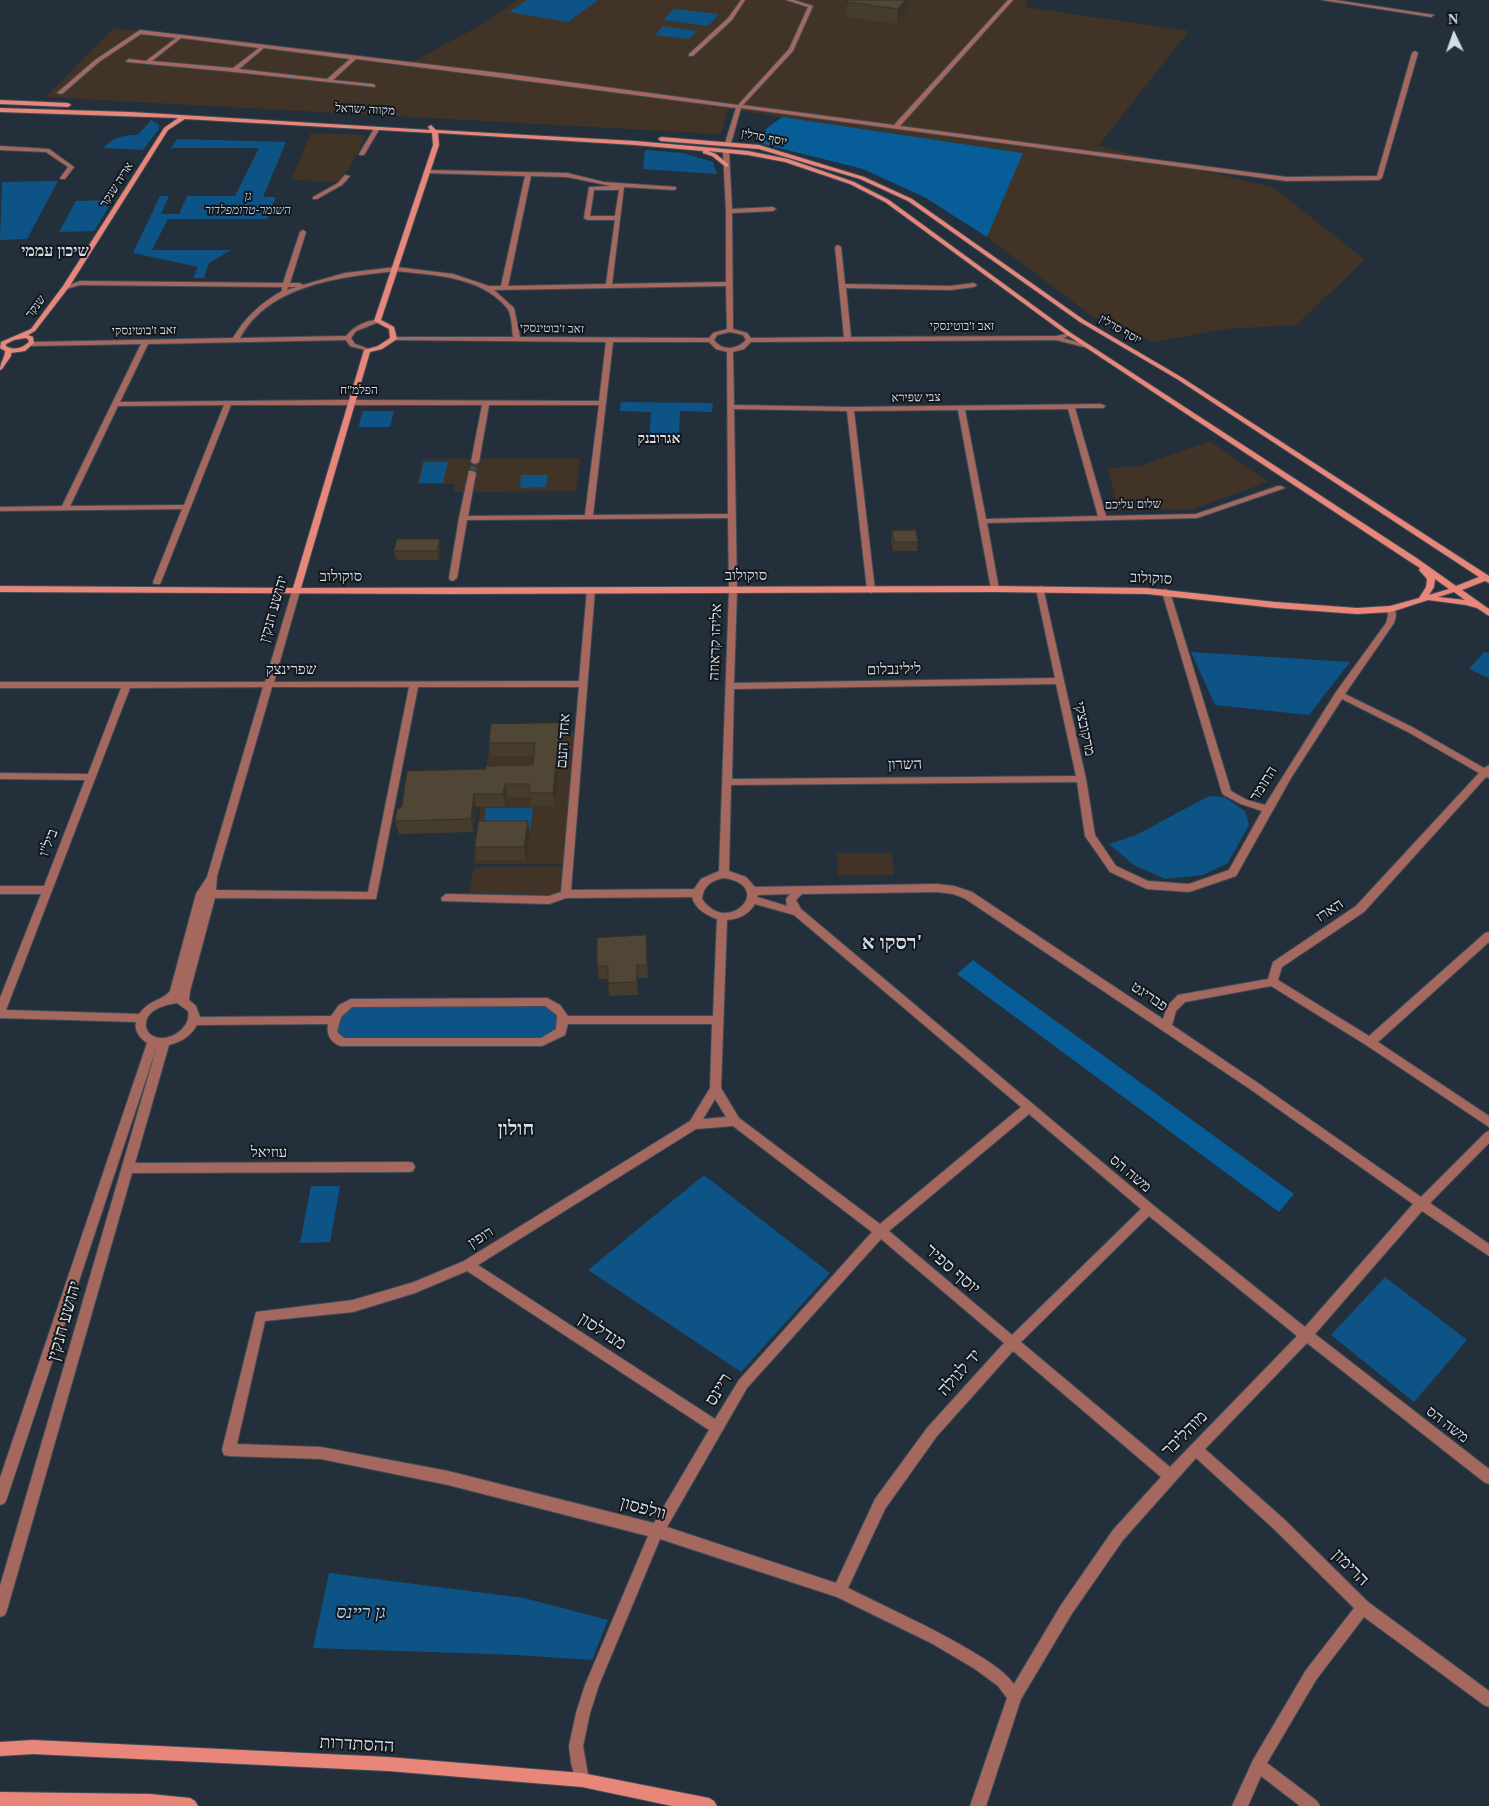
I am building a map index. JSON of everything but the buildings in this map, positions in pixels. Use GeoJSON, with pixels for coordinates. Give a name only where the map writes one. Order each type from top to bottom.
{"type":"FeatureCollection","features":[{"type":"Feature","properties":{"kind":"main road","name":"מקווה ישראל"},"geometry":{"type":"LineString","coordinates":[[0,102],[426,124],[727,147]]}},
{"type":"Feature","properties":{"kind":"main road"},"geometry":{"type":"LineString","coordinates":[[0,106],[56,108],[74,106]]}},
{"type":"Feature","properties":{"kind":"main road"},"geometry":{"type":"LineString","coordinates":[[56,108],[66,112]]}},
{"type":"Feature","properties":{"kind":"main road","name":"מקווה ישראל"},"geometry":{"type":"LineString","coordinates":[[0,110],[141,114],[689,148],[727,147]]}},
{"type":"Feature","properties":{"kind":"main road","name":"אריה שנקר"},"geometry":{"type":"LineString","coordinates":[[66,287],[166,129],[182,118],[202,113]]}},
{"type":"Feature","properties":{"kind":"main road"},"geometry":{"type":"LineString","coordinates":[[141,114],[160,120],[164,123],[166,129]]}},
{"type":"Feature","properties":{"kind":"main road"},"geometry":{"type":"LineString","coordinates":[[366,350],[380,348],[394,339],[392,328],[377,321],[436,145],[436,132],[426,124]]}},
{"type":"Feature","properties":{"kind":"main road"},"geometry":{"type":"LineString","coordinates":[[436,145],[448,138],[471,134]]}},
{"type":"Feature","properties":{"kind":"main road","name":"יוסף סרלין"},"geometry":{"type":"LineString","coordinates":[[727,147],[759,147],[786,153],[862,178],[910,200],[1082,321],[1179,378],[1487,579]]}},
{"type":"Feature","properties":{"kind":"main road","name":"יוסף סרלין"},"geometry":{"type":"LineString","coordinates":[[727,147],[786,160],[852,183],[887,201],[1070,334],[1415,561],[1488,612]]}},
{"type":"Feature","properties":{"kind":"main road"},"geometry":{"type":"LineString","coordinates":[[689,148],[714,155],[726,165]]}},
{"type":"Feature","properties":{"kind":"main road","name":"שנקר"},"geometry":{"type":"LineString","coordinates":[[2,343],[33,330],[66,287]]}},
{"type":"Feature","properties":{"kind":"main road"},"geometry":{"type":"LineString","coordinates":[[1070,334],[1082,321]]}},
{"type":"Feature","properties":{"kind":"main road"},"geometry":{"type":"LineString","coordinates":[[2,343],[3,347],[8,350],[21,350],[32,344],[31,338],[21,336]]}},
{"type":"Feature","properties":{"kind":"main road"},"geometry":{"type":"LineString","coordinates":[[0,368],[8,356],[8,350]]}},
{"type":"Feature","properties":{"kind":"main road","name":"יהושע חנקין"},"geometry":{"type":"LineString","coordinates":[[296,591],[366,350]]}},
{"type":"Feature","properties":{"kind":"main road"},"geometry":{"type":"LineString","coordinates":[[1415,561],[1431,579],[1430,587],[1422,599]]}},
{"type":"Feature","properties":{"kind":"main road","name":"סוקולוב"},"geometry":{"type":"LineString","coordinates":[[0,589],[296,591],[995,588],[1166,592],[1275,605],[1357,611],[1391,608],[1487,579]]}},
{"type":"Feature","properties":{"kind":"main road"},"geometry":{"type":"LineString","coordinates":[[1422,599],[1443,599],[1467,603],[1488,612]]}},
{"type":"Feature","properties":{"kind":"main road","name":"ההסתדרות"},"geometry":{"type":"LineString","coordinates":[[0,1749],[33,1747],[388,1764],[582,1780],[710,1806]]}},
{"type":"Feature","properties":{"kind":"main road"},"geometry":{"type":"LineString","coordinates":[[0,1800],[150,1802],[190,1806]]}},
{"type":"Feature","properties":{"kind":"street"},"geometry":{"type":"LineString","coordinates":[[691,55],[730,19],[744,0]]}},
{"type":"Feature","properties":{"kind":"street"},"geometry":{"type":"LineString","coordinates":[[730,330],[727,147],[739,107],[791,50],[811,6],[788,0]]}},
{"type":"Feature","properties":{"kind":"street"},"geometry":{"type":"LineString","coordinates":[[894,128],[1010,0]]}},
{"type":"Feature","properties":{"kind":"street"},"geometry":{"type":"LineString","coordinates":[[1324,0],[1431,15]]}},
{"type":"Feature","properties":{"kind":"street"},"geometry":{"type":"LineString","coordinates":[[60,93],[96,61],[140,32],[509,76],[1286,179],[1379,178],[1415,53]]}},
{"type":"Feature","properties":{"kind":"street"},"geometry":{"type":"LineString","coordinates":[[148,62],[180,37]]}},
{"type":"Feature","properties":{"kind":"street"},"geometry":{"type":"LineString","coordinates":[[234,70],[263,46]]}},
{"type":"Feature","properties":{"kind":"street"},"geometry":{"type":"LineString","coordinates":[[328,82],[355,57]]}},
{"type":"Feature","properties":{"kind":"street"},"geometry":{"type":"LineString","coordinates":[[129,61],[234,70],[373,86]]}},
{"type":"Feature","properties":{"kind":"street"},"geometry":{"type":"LineString","coordinates":[[362,154],[377,128]]}},
{"type":"Feature","properties":{"kind":"street"},"geometry":{"type":"LineString","coordinates":[[0,148],[47,150],[71,167],[63,178]]}},
{"type":"Feature","properties":{"kind":"street"},"geometry":{"type":"LineString","coordinates":[[426,172],[567,175],[604,184],[674,188]]}},
{"type":"Feature","properties":{"kind":"street"},"geometry":{"type":"LineString","coordinates":[[504,288],[528,175]]}},
{"type":"Feature","properties":{"kind":"street"},"geometry":{"type":"LineString","coordinates":[[316,198],[340,184],[347,176]]}},
{"type":"Feature","properties":{"kind":"street"},"geometry":{"type":"LineString","coordinates":[[609,285],[618,218],[622,188],[591,188],[587,218],[618,218]]}},
{"type":"Feature","properties":{"kind":"street"},"geometry":{"type":"LineString","coordinates":[[729,210],[774,209]]}},
{"type":"Feature","properties":{"kind":"street"},"geometry":{"type":"LineString","coordinates":[[283,293],[303,232]]}},
{"type":"Feature","properties":{"kind":"street"},"geometry":{"type":"LineString","coordinates":[[838,247],[848,339]]}},
{"type":"Feature","properties":{"kind":"street"},"geometry":{"type":"LineString","coordinates":[[235,341],[243,326],[253,314],[283,293],[345,275],[396,269],[453,276],[488,288],[730,284]]}},
{"type":"Feature","properties":{"kind":"street"},"geometry":{"type":"LineString","coordinates":[[66,287],[80,283],[306,285]]}},
{"type":"Feature","properties":{"kind":"street"},"geometry":{"type":"LineString","coordinates":[[843,286],[950,288],[974,285]]}},
{"type":"Feature","properties":{"kind":"street"},"geometry":{"type":"LineString","coordinates":[[488,288],[511,308],[517,339]]}},
{"type":"Feature","properties":{"kind":"street"},"geometry":{"type":"LineString","coordinates":[[366,350],[352,345],[348,338],[354,330],[377,321]]}},
{"type":"Feature","properties":{"kind":"street"},"geometry":{"type":"LineString","coordinates":[[730,330],[740,332],[749,340],[745,346],[730,350],[714,346],[711,340],[719,332],[730,330]]}},
{"type":"Feature","properties":{"kind":"street","name":"זאב ז'בוטינסקי"},"geometry":{"type":"LineString","coordinates":[[1056,338],[1070,334]]}},
{"type":"Feature","properties":{"kind":"street","name":"זאב ז'בוטינסקי"},"geometry":{"type":"LineString","coordinates":[[32,344],[348,338]]}},
{"type":"Feature","properties":{"kind":"street","name":"זאב ז'בוטינסקי"},"geometry":{"type":"LineString","coordinates":[[749,340],[1056,338],[1088,346]]}},
{"type":"Feature","properties":{"kind":"street","name":"זאב ז'בוטינסקי"},"geometry":{"type":"LineString","coordinates":[[394,339],[711,340]]}},
{"type":"Feature","properties":{"kind":"street"},"geometry":{"type":"LineString","coordinates":[[589,515],[610,341]]}},
{"type":"Feature","properties":{"kind":"street"},"geometry":{"type":"LineString","coordinates":[[64,508],[145,342]]}},
{"type":"Feature","properties":{"kind":"street","name":"אליהו קראוזה"},"geometry":{"type":"LineString","coordinates":[[724,874],[733,590],[730,350]]}},
{"type":"Feature","properties":{"kind":"street","name":"הפלמ\"ח"},"geometry":{"type":"LineString","coordinates":[[116,404],[352,402],[602,404]]}},
{"type":"Feature","properties":{"kind":"street"},"geometry":{"type":"LineString","coordinates":[[157,582],[185,507],[228,404]]}},
{"type":"Feature","properties":{"kind":"street"},"geometry":{"type":"LineString","coordinates":[[474,462],[486,404]]}},
{"type":"Feature","properties":{"kind":"street","name":"צבי שפירא"},"geometry":{"type":"LineString","coordinates":[[731,407],[850,410],[1071,408],[1101,406]]}},
{"type":"Feature","properties":{"kind":"street"},"geometry":{"type":"LineString","coordinates":[[961,408],[995,588]]}},
{"type":"Feature","properties":{"kind":"street"},"geometry":{"type":"LineString","coordinates":[[1071,408],[1102,517]]}},
{"type":"Feature","properties":{"kind":"street"},"geometry":{"type":"LineString","coordinates":[[850,410],[871,590]]}},
{"type":"Feature","properties":{"kind":"street"},"geometry":{"type":"LineString","coordinates":[[453,578],[472,473]]}},
{"type":"Feature","properties":{"kind":"street","name":"שלום עליכם"},"geometry":{"type":"LineString","coordinates":[[981,520],[1197,516],[1281,488]]}},
{"type":"Feature","properties":{"kind":"street"},"geometry":{"type":"LineString","coordinates":[[0,509],[185,507]]}},
{"type":"Feature","properties":{"kind":"street"},"geometry":{"type":"LineString","coordinates":[[463,518],[589,515],[732,516]]}},
{"type":"Feature","properties":{"kind":"street","name":"מרקובצקי"},"geometry":{"type":"LineString","coordinates":[[1040,589],[1081,779],[1090,836],[1113,870]]}},
{"type":"Feature","properties":{"kind":"street","name":"אחד העם"},"geometry":{"type":"LineString","coordinates":[[566,894],[591,590]]}},
{"type":"Feature","properties":{"kind":"street","name":"יהושע חנקין"},"geometry":{"type":"LineString","coordinates":[[184,1001],[210,894],[212,876],[296,591]]}},
{"type":"Feature","properties":{"kind":"street"},"geometry":{"type":"LineString","coordinates":[[1166,592],[1227,793],[1244,802],[1266,809]]}},
{"type":"Feature","properties":{"kind":"street","name":"התומר"},"geometry":{"type":"LineString","coordinates":[[1113,870],[1148,885],[1189,888],[1233,873],[1266,809],[1339,694],[1390,623],[1392,616],[1391,608]]}},
{"type":"Feature","properties":{"kind":"street","name":"לילינבלום"},"geometry":{"type":"LineString","coordinates":[[729,686],[1060,681]]}},
{"type":"Feature","properties":{"kind":"street","name":"ביל\"ו"},"geometry":{"type":"LineString","coordinates":[[0,1013],[126,684]]}},
{"type":"Feature","properties":{"kind":"street"},"geometry":{"type":"LineString","coordinates":[[210,894],[372,896],[414,684]]}},
{"type":"Feature","properties":{"kind":"street","name":"שפרינצק"},"geometry":{"type":"LineString","coordinates":[[0,685],[583,684]]}},
{"type":"Feature","properties":{"kind":"street"},"geometry":{"type":"LineString","coordinates":[[1339,694],[1412,730],[1488,772]]}},
{"type":"Feature","properties":{"kind":"street","name":"הארז"},"geometry":{"type":"LineString","coordinates":[[1272,982],[1276,965],[1360,909],[1488,772]]}},
{"type":"Feature","properties":{"kind":"street"},"geometry":{"type":"LineString","coordinates":[[0,776],[90,777]]}},
{"type":"Feature","properties":{"kind":"street","name":"השרון"},"geometry":{"type":"LineString","coordinates":[[728,782],[1081,779]]}},
{"type":"Feature","properties":{"kind":"street"},"geometry":{"type":"LineString","coordinates":[[724,874],[742,879],[749,884],[753,895],[745,910],[730,917],[713,915],[700,906],[697,899],[697,892],[706,880],[724,874]]}},
{"type":"Feature","properties":{"kind":"street","name":"יהושע חנקין"},"geometry":{"type":"LineString","coordinates":[[169,1000],[175,992],[202,894],[212,876]]}},
{"type":"Feature","properties":{"kind":"street","name":"פבריגט"},"geometry":{"type":"LineString","coordinates":[[753,895],[801,889],[937,888],[954,890],[968,895],[1166,1026],[1489,1251]]}},
{"type":"Feature","properties":{"kind":"street"},"geometry":{"type":"LineString","coordinates":[[797,912],[792,905],[791,899],[801,889]]}},
{"type":"Feature","properties":{"kind":"street"},"geometry":{"type":"LineString","coordinates":[[0,890],[47,890]]}},
{"type":"Feature","properties":{"kind":"street"},"geometry":{"type":"LineString","coordinates":[[446,898],[549,900],[566,894],[697,892]]}},
{"type":"Feature","properties":{"kind":"street","name":"משה הס"},"geometry":{"type":"LineString","coordinates":[[753,895],[797,912],[1148,1209],[1489,1477]]}},
{"type":"Feature","properties":{"kind":"street"},"geometry":{"type":"LineString","coordinates":[[715,1089],[722,917]]}},
{"type":"Feature","properties":{"kind":"street"},"geometry":{"type":"LineString","coordinates":[[1370,1042],[1489,936]]}},
{"type":"Feature","properties":{"kind":"street"},"geometry":{"type":"LineString","coordinates":[[1166,1026],[1171,1009],[1182,998],[1272,982],[1370,1042],[1489,1122]]}},
{"type":"Feature","properties":{"kind":"street"},"geometry":{"type":"LineString","coordinates":[[169,1000],[184,1001],[193,1009],[194,1021],[186,1033],[159,1042],[146,1038],[141,1032],[141,1018],[152,1006],[169,1000]]}},
{"type":"Feature","properties":{"kind":"street"},"geometry":{"type":"LineString","coordinates":[[547,1002],[560,1010],[564,1020],[561,1032],[542,1042],[341,1042],[332,1033],[333,1020],[341,1007],[351,1003],[547,1002]]}},
{"type":"Feature","properties":{"kind":"street"},"geometry":{"type":"LineString","coordinates":[[0,1013],[141,1018]]}},
{"type":"Feature","properties":{"kind":"street"},"geometry":{"type":"LineString","coordinates":[[194,1021],[333,1020]]}},
{"type":"Feature","properties":{"kind":"street"},"geometry":{"type":"LineString","coordinates":[[564,1020],[717,1020]]}},
{"type":"Feature","properties":{"kind":"street","name":"יהושע חנקין"},"geometry":{"type":"LineString","coordinates":[[0,1610],[128,1168],[159,1042]]}},
{"type":"Feature","properties":{"kind":"street","name":"יהושע חנקין"},"geometry":{"type":"LineString","coordinates":[[0,1498],[159,1042]]}},
{"type":"Feature","properties":{"kind":"street","name":"יוסף ספיר"},"geometry":{"type":"LineString","coordinates":[[715,1089],[735,1120],[880,1231],[1011,1344],[1170,1476]]}},
{"type":"Feature","properties":{"kind":"street","name":"רופין"},"geometry":{"type":"LineString","coordinates":[[694,1124],[715,1089]]}},
{"type":"Feature","properties":{"kind":"street","name":"ריינס"},"geometry":{"type":"LineString","coordinates":[[582,1780],[576,1746],[583,1713],[592,1685],[657,1531],[743,1384],[880,1231],[1029,1107]]}},
{"type":"Feature","properties":{"kind":"street","name":"רופין"},"geometry":{"type":"LineString","coordinates":[[229,1450],[260,1316],[353,1306],[415,1287],[468,1265],[694,1124],[735,1120]]}},
{"type":"Feature","properties":{"kind":"street","name":"מוהליבר"},"geometry":{"type":"LineString","coordinates":[[978,1806],[1015,1696],[1066,1610],[1118,1535],[1170,1476],[1306,1335],[1422,1203],[1489,1136]]}},
{"type":"Feature","properties":{"kind":"street","name":"עוזיאל"},"geometry":{"type":"LineString","coordinates":[[128,1168],[409,1167]]}},
{"type":"Feature","properties":{"kind":"street","name":"יד לגולה"},"geometry":{"type":"LineString","coordinates":[[839,1591],[880,1504],[932,1432],[1011,1344],[1148,1209]]}},
{"type":"Feature","properties":{"kind":"street","name":"מנדלסון"},"geometry":{"type":"LineString","coordinates":[[468,1265],[718,1428]]}},
{"type":"Feature","properties":{"kind":"street","name":"הרימון"},"geometry":{"type":"LineString","coordinates":[[1196,1449],[1280,1524],[1363,1607],[1489,1700]]}},
{"type":"Feature","properties":{"kind":"street","name":"וולפסון"},"geometry":{"type":"LineString","coordinates":[[229,1450],[321,1453],[448,1478],[657,1531],[839,1591],[936,1638],[980,1664],[1003,1681],[1015,1696]]}},
{"type":"Feature","properties":{"kind":"street"},"geometry":{"type":"LineString","coordinates":[[1240,1806],[1258,1765],[1311,1675],[1363,1607]]}},
{"type":"Feature","properties":{"kind":"street"},"geometry":{"type":"LineString","coordinates":[[1258,1765],[1312,1806]]}},
{"type":"Feature","properties":{"kind":"shaded area"},"geometry":{"type":"Polygon","coordinates":[[[517,0],[1028,0],[1025,7],[1189,31],[1098,146],[1273,187],[1365,260],[1296,325],[1225,329],[1154,342],[1095,318],[987,237],[1022,153],[728,109],[721,134],[46,97],[114,28],[412,62],[483,24],[517,0]]]}},
{"type":"Feature","properties":{"kind":"shaded area"},"geometry":{"type":"Polygon","coordinates":[[[782,117],[1023,153],[987,237],[926,198],[863,169],[763,144],[766,129],[782,117]]]}},
{"type":"Feature","properties":{"kind":"shaded area"},"geometry":{"type":"Polygon","coordinates":[[[311,133],[366,135],[349,169],[338,182],[291,180],[311,133]]]}},
{"type":"Feature","properties":{"kind":"shaded area"},"geometry":{"type":"Polygon","coordinates":[[[1210,441],[1268,482],[1193,509],[1118,511],[1108,468],[1140,466],[1210,441]]]}},
{"type":"Feature","properties":{"kind":"shaded area"},"geometry":{"type":"Polygon","coordinates":[[[580,458],[576,491],[454,492],[455,484],[417,484],[423,459],[580,458]]]}},
{"type":"Feature","properties":{"kind":"shaded area"},"geometry":{"type":"Polygon","coordinates":[[[576,732],[565,864],[473,864],[491,733],[576,732]]]}},
{"type":"Feature","properties":{"kind":"shaded area"},"geometry":{"type":"Polygon","coordinates":[[[837,853],[892,853],[894,875],[838,875],[837,853]]]}},
{"type":"Feature","properties":{"kind":"shaded area"},"geometry":{"type":"Polygon","coordinates":[[[564,866],[562,891],[550,895],[469,894],[474,867],[564,866]]]}},
{"type":"Feature","properties":{"kind":"shaded area"},"geometry":{"type":"Polygon","coordinates":[[[973,960],[1294,1194],[1279,1212],[957,974],[973,960]]]}},
{"type":"Feature","properties":{"kind":"green space"},"geometry":{"type":"Polygon","coordinates":[[[527,0],[598,0],[568,22],[509,12],[527,0]]]}},
{"type":"Feature","properties":{"kind":"green space"},"geometry":{"type":"Polygon","coordinates":[[[674,9],[719,14],[708,26],[663,20],[674,9]]]}},
{"type":"Feature","properties":{"kind":"green space"},"geometry":{"type":"Polygon","coordinates":[[[663,26],[697,31],[689,39],[655,35],[663,26]]]}},
{"type":"Feature","properties":{"kind":"green space"},"geometry":{"type":"Polygon","coordinates":[[[151,120],[159,125],[159,129],[143,150],[103,148],[119,137],[138,135],[151,120]]]}},
{"type":"Feature","properties":{"kind":"green space","name":"גן השומר-טרומפלדור"},"geometry":{"type":"Polygon","coordinates":[[[177,139],[286,142],[263,197],[276,197],[267,219],[168,219],[152,250],[231,250],[209,263],[204,278],[193,278],[198,267],[133,253],[160,196],[169,196],[161,214],[179,214],[187,196],[235,196],[259,148],[171,148],[177,139]]]}},
{"type":"Feature","properties":{"kind":"green space"},"geometry":{"type":"Polygon","coordinates":[[[645,150],[683,153],[713,162],[717,174],[643,169],[645,150]]]}},
{"type":"Feature","properties":{"kind":"green space"},"geometry":{"type":"Polygon","coordinates":[[[58,181],[27,239],[0,240],[2,182],[58,181]]]}},
{"type":"Feature","properties":{"kind":"green space"},"geometry":{"type":"Polygon","coordinates":[[[113,200],[94,231],[59,232],[76,201],[113,200]]]}},
{"type":"Feature","properties":{"kind":"green space"},"geometry":{"type":"Polygon","coordinates":[[[621,402],[713,403],[712,412],[680,411],[679,440],[649,440],[651,412],[620,411],[621,402]]]}},
{"type":"Feature","properties":{"kind":"green space"},"geometry":{"type":"Polygon","coordinates":[[[363,411],[394,411],[390,427],[358,427],[363,411]]]}},
{"type":"Feature","properties":{"kind":"green space"},"geometry":{"type":"Polygon","coordinates":[[[424,462],[448,462],[443,483],[419,483],[424,462]]]}},
{"type":"Feature","properties":{"kind":"green space"},"geometry":{"type":"Polygon","coordinates":[[[521,475],[548,475],[546,487],[520,488],[521,475]]]}},
{"type":"Feature","properties":{"kind":"green space"},"geometry":{"type":"Polygon","coordinates":[[[1191,652],[1350,662],[1309,715],[1215,705],[1191,652]]]}},
{"type":"Feature","properties":{"kind":"green space"},"geometry":{"type":"Polygon","coordinates":[[[1484,652],[1489,653],[1489,678],[1469,669],[1484,652]]]}},
{"type":"Feature","properties":{"kind":"green space"},"geometry":{"type":"Polygon","coordinates":[[[1209,796],[1224,797],[1245,811],[1249,825],[1228,863],[1203,875],[1165,879],[1134,865],[1109,844],[1136,835],[1209,796]]]}},
{"type":"Feature","properties":{"kind":"green space"},"geometry":{"type":"Polygon","coordinates":[[[486,808],[533,808],[530,832],[483,831],[486,808]]]}},
{"type":"Feature","properties":{"kind":"green space"},"geometry":{"type":"Polygon","coordinates":[[[547,1002],[560,1010],[561,1032],[542,1042],[341,1042],[332,1033],[341,1007],[547,1002]]]}},
{"type":"Feature","properties":{"kind":"green space"},"geometry":{"type":"Polygon","coordinates":[[[704,1175],[830,1273],[741,1372],[588,1270],[704,1175]]]}},
{"type":"Feature","properties":{"kind":"green space"},"geometry":{"type":"Polygon","coordinates":[[[311,1186],[340,1186],[330,1242],[300,1243],[311,1186]]]}},
{"type":"Feature","properties":{"kind":"green space"},"geometry":{"type":"Polygon","coordinates":[[[1385,1277],[1467,1340],[1414,1402],[1331,1335],[1385,1277]]]}},
{"type":"Feature","properties":{"kind":"green space","name":"גן ריינס"},"geometry":{"type":"Polygon","coordinates":[[[329,1573],[524,1598],[608,1620],[592,1660],[517,1655],[313,1648],[329,1573]]]}},
{"type":"Feature","properties":{"kind":"tunnel"},"geometry":{"type":"LineString","coordinates":[[472,473],[475,462]]}},
{"type":"Feature","properties":{"kind":"district","name":"שיכון עממי"},"geometry":{"type":"Point","coordinates":[55,252]}},
{"type":"Feature","properties":{"kind":"district","name":"אגרובנק"},"geometry":{"type":"Point","coordinates":[659,439]}},
{"type":"Feature","properties":{"kind":"district","name":"רסקו א'"},"geometry":{"type":"Point","coordinates":[892,944]}},
{"type":"Feature","properties":{"kind":"district","name":"חולון"},"geometry":{"type":"Point","coordinates":[516,1130]}}]}
